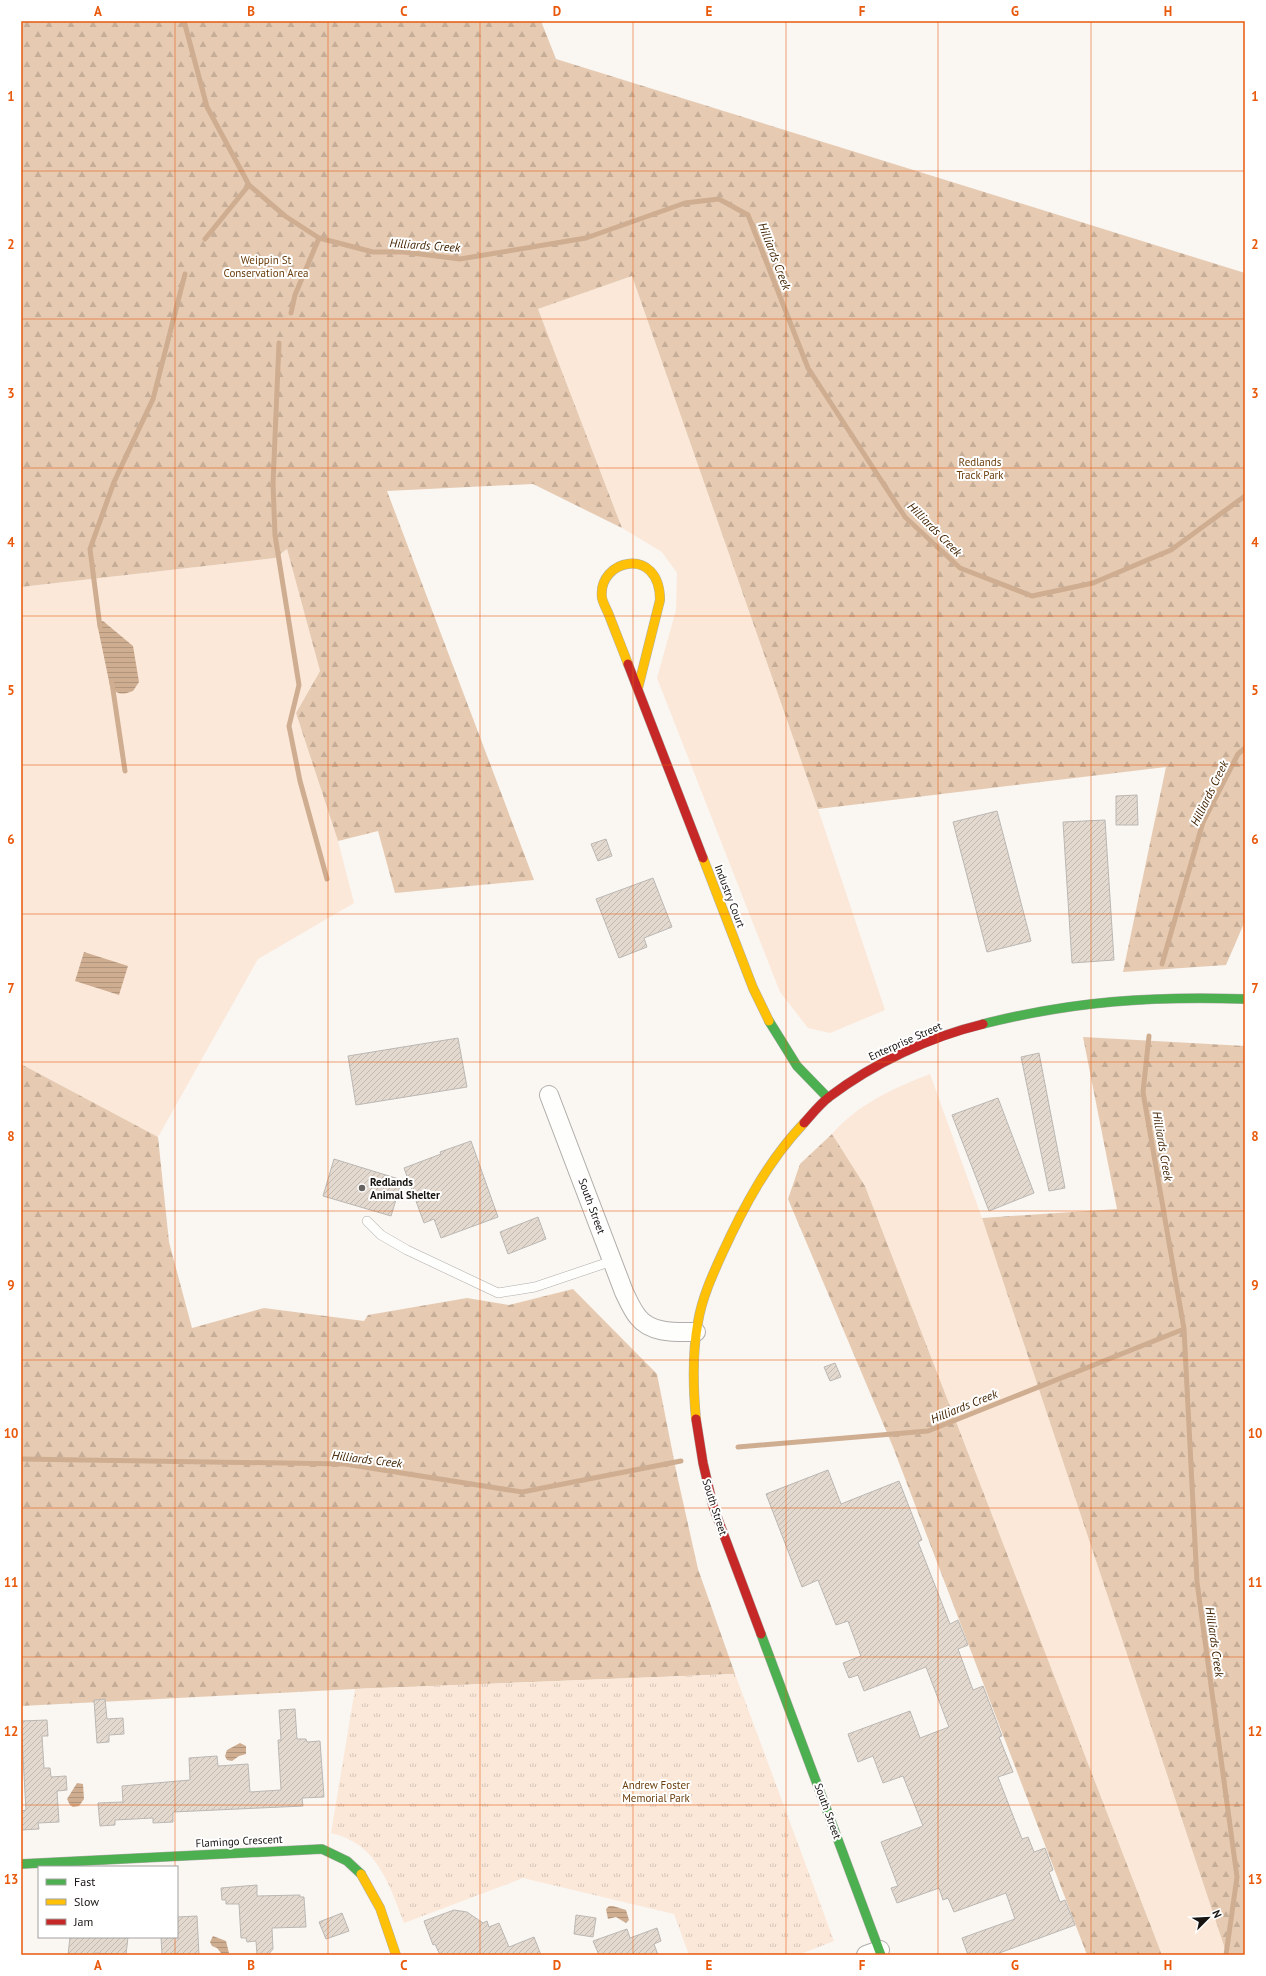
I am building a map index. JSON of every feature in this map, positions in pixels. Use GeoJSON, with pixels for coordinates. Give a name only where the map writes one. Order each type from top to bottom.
{"type":"FeatureCollection","features":[{"type":"Feature","properties":{"kind":"street","name":"Industry Court"},"geometry":{"type":"LineString","coordinates":[[638,688],[660,600],[660,589],[653,572],[640,564],[627,563],[613,570],[604,581],[602,598],[753,988],[773,1028],[797,1066],[828,1098]]}},
{"type":"Feature","properties":{"kind":"street","name":"Enterprise Street"},"geometry":{"type":"LineString","coordinates":[[696,1332],[709,1283],[742,1210],[789,1138],[828,1098],[874,1067],[941,1037],[1030,1012],[1074,1004],[1125,999],[1177,997],[1245,999]]}},
{"type":"Feature","properties":{"kind":"street","name":"South Street"},"geometry":{"type":"LineString","coordinates":[[549,1095],[624,1292],[638,1318],[651,1327],[667,1332],[696,1332],[694,1363],[695,1420],[701,1460],[713,1506],[876,1953]]}},
{"type":"Feature","properties":{"kind":"street","name":"Flamingo Crescent"},"geometry":{"type":"LineString","coordinates":[[21,1864],[322,1850],[339,1856],[354,1866],[367,1880],[396,1955]]}},
{"type":"Feature","properties":{"kind":"lane"},"geometry":{"type":"LineString","coordinates":[[367,1221],[380,1235],[407,1250],[498,1293],[535,1287],[612,1261]]}},
{"type":"Feature","properties":{"kind":"green space"},"geometry":{"type":"Polygon","coordinates":[[[21,21],[541,21],[556,59],[1245,273],[1245,921],[1226,965],[1123,972],[1166,767],[818,809],[632,276],[538,309],[622,528],[533,484],[387,491],[534,880],[395,893],[378,831],[338,841],[296,713],[320,671],[287,549],[275,558],[21,587],[21,21]]]}},
{"type":"Feature","properties":{"kind":"green space"},"geometry":{"type":"Polygon","coordinates":[[[632,276],[818,809],[885,1010],[830,1033],[808,1028],[780,992],[657,678],[676,610],[677,573],[662,552],[622,528],[538,309],[632,276]]]}},
{"type":"Feature","properties":{"kind":"green space"},"geometry":{"type":"Polygon","coordinates":[[[287,549],[320,671],[296,713],[338,841],[354,903],[258,959],[158,1137],[21,1064],[21,587],[275,558],[287,549]]]}},
{"type":"Feature","properties":{"kind":"green space"},"geometry":{"type":"Polygon","coordinates":[[[1083,1037],[1245,1046],[1245,1955],[1227,1955],[982,1218],[1117,1209],[1083,1037]]]}},
{"type":"Feature","properties":{"kind":"green space"},"geometry":{"type":"Polygon","coordinates":[[[21,1064],[158,1137],[169,1242],[192,1328],[264,1308],[364,1321],[368,1315],[467,1298],[509,1305],[573,1289],[657,1374],[677,1475],[698,1569],[735,1674],[355,1689],[21,1706],[21,1064]]]}},
{"type":"Feature","properties":{"kind":"green space"},"geometry":{"type":"Polygon","coordinates":[[[930,1074],[982,1218],[1227,1955],[1162,1955],[865,1186],[832,1134],[853,1114],[877,1098],[930,1074]]]}},
{"type":"Feature","properties":{"kind":"green space"},"geometry":{"type":"Polygon","coordinates":[[[832,1134],[865,1186],[1162,1955],[1087,1955],[893,1447],[788,1199],[800,1164],[832,1134]]]}},
{"type":"Feature","properties":{"kind":"green space","name":"Andrew Foster Memorial Park"},"geometry":{"type":"Polygon","coordinates":[[[735,1674],[834,1941],[798,1955],[689,1955],[674,1914],[523,1878],[404,1923],[393,1894],[379,1867],[360,1846],[347,1838],[331,1833],[355,1689],[735,1674]]]}},
{"type":"Feature","properties":{"kind":"shaded area"},"geometry":{"type":"Polygon","coordinates":[[[99,621],[103,621],[133,646],[139,682],[133,691],[117,693],[110,686],[98,628],[99,621]]]}},
{"type":"Feature","properties":{"kind":"shaded area"},"geometry":{"type":"Polygon","coordinates":[[[84,952],[128,966],[119,995],[75,981],[84,952]]]}},
{"type":"Feature","properties":{"kind":"shaded area"},"geometry":{"type":"Polygon","coordinates":[[[240,1743],[246,1746],[246,1754],[239,1756],[232,1761],[227,1760],[225,1756],[227,1750],[240,1743]]]}},
{"type":"Feature","properties":{"kind":"shaded area"},"geometry":{"type":"Polygon","coordinates":[[[77,1783],[83,1784],[84,1799],[79,1806],[73,1807],[67,1799],[77,1783]]]}},
{"type":"Feature","properties":{"kind":"shaded area"},"geometry":{"type":"Polygon","coordinates":[[[609,1906],[626,1910],[629,1920],[626,1923],[616,1917],[608,1919],[606,1909],[609,1906]]]}},
{"type":"Feature","properties":{"kind":"shaded area"},"geometry":{"type":"Polygon","coordinates":[[[213,1936],[226,1941],[229,1953],[221,1953],[217,1948],[212,1946],[210,1942],[213,1936]]]}},
{"type":"Feature","properties":{"kind":"building"},"geometry":{"type":"Polygon","coordinates":[[[1137,795],[1138,825],[1116,825],[1116,796],[1137,795]]]}},
{"type":"Feature","properties":{"kind":"building"},"geometry":{"type":"Polygon","coordinates":[[[997,811],[1031,941],[987,952],[953,822],[997,811]]]}},
{"type":"Feature","properties":{"kind":"building"},"geometry":{"type":"Polygon","coordinates":[[[1105,820],[1114,960],[1072,963],[1063,822],[1105,820]]]}},
{"type":"Feature","properties":{"kind":"building"},"geometry":{"type":"Polygon","coordinates":[[[606,839],[612,856],[598,861],[591,844],[606,839]]]}},
{"type":"Feature","properties":{"kind":"building"},"geometry":{"type":"Polygon","coordinates":[[[653,878],[672,927],[644,938],[647,947],[619,958],[596,899],[653,878]]]}},
{"type":"Feature","properties":{"kind":"building"},"geometry":{"type":"Polygon","coordinates":[[[458,1038],[467,1087],[356,1105],[348,1056],[458,1038]]]}},
{"type":"Feature","properties":{"kind":"building"},"geometry":{"type":"Polygon","coordinates":[[[1039,1053],[1065,1188],[1049,1191],[1021,1057],[1039,1053]]]}},
{"type":"Feature","properties":{"kind":"building"},"geometry":{"type":"Polygon","coordinates":[[[998,1098],[1034,1193],[989,1211],[952,1115],[998,1098]]]}},
{"type":"Feature","properties":{"kind":"building"},"geometry":{"type":"Polygon","coordinates":[[[471,1141],[498,1217],[441,1238],[434,1219],[424,1223],[404,1168],[441,1154],[440,1152],[471,1141]]]}},
{"type":"Feature","properties":{"kind":"building","name":"Redlands Animal Shelter"},"geometry":{"type":"Polygon","coordinates":[[[334,1159],[402,1180],[391,1216],[323,1196],[334,1159]]]}},
{"type":"Feature","properties":{"kind":"building"},"geometry":{"type":"Polygon","coordinates":[[[538,1217],[546,1239],[508,1254],[500,1232],[538,1217]]]}},
{"type":"Feature","properties":{"kind":"building"},"geometry":{"type":"Polygon","coordinates":[[[835,1363],[841,1377],[830,1381],[824,1367],[835,1363]]]}},
{"type":"Feature","properties":{"kind":"building"},"geometry":{"type":"Polygon","coordinates":[[[828,1470],[841,1504],[899,1481],[922,1540],[918,1542],[950,1624],[958,1620],[968,1645],[958,1649],[973,1690],[983,1686],[1002,1736],[999,1737],[1013,1772],[998,1777],[1022,1839],[1028,1837],[1034,1852],[1045,1848],[1053,1870],[1049,1872],[1060,1902],[1065,1900],[1075,1925],[994,1955],[968,1955],[962,1938],[1015,1919],[1006,1893],[954,1912],[948,1898],[943,1900],[939,1888],[897,1903],[891,1888],[898,1886],[881,1842],[923,1826],[903,1776],[883,1783],[873,1756],[858,1762],[848,1734],[910,1711],[920,1738],[949,1727],[926,1667],[864,1691],[858,1675],[849,1678],[843,1663],[861,1656],[848,1621],[836,1625],[818,1580],[802,1587],[766,1494],[828,1470]]]}},
{"type":"Feature","properties":{"kind":"building"},"geometry":{"type":"Polygon","coordinates":[[[105,1699],[107,1719],[123,1718],[124,1734],[109,1735],[109,1742],[97,1743],[94,1700],[105,1699]]]}},
{"type":"Feature","properties":{"kind":"building"},"geometry":{"type":"Polygon","coordinates":[[[295,1709],[297,1739],[306,1739],[307,1742],[320,1741],[324,1797],[302,1798],[303,1806],[173,1812],[173,1822],[153,1823],[153,1818],[115,1820],[115,1825],[100,1826],[98,1803],[123,1802],[122,1786],[190,1780],[189,1758],[217,1756],[218,1766],[248,1764],[250,1792],[281,1790],[278,1740],[281,1740],[279,1710],[295,1709]]]}},
{"type":"Feature","properties":{"kind":"building"},"geometry":{"type":"Polygon","coordinates":[[[47,1720],[48,1736],[42,1736],[44,1768],[50,1768],[51,1777],[66,1776],[67,1790],[57,1791],[59,1822],[38,1823],[39,1829],[21,1830],[21,1811],[26,1810],[21,1721],[47,1720]]]}},
{"type":"Feature","properties":{"kind":"building"},"geometry":{"type":"Polygon","coordinates":[[[257,1885],[257,1896],[300,1895],[300,1897],[304,1897],[306,1927],[272,1928],[273,1949],[268,1955],[257,1955],[256,1941],[247,1942],[246,1938],[241,1938],[239,1904],[226,1904],[226,1900],[222,1900],[221,1888],[257,1885]]]}},
{"type":"Feature","properties":{"kind":"building"},"geometry":{"type":"Polygon","coordinates":[[[454,1910],[467,1912],[483,1923],[487,1921],[489,1927],[499,1923],[509,1947],[534,1937],[541,1955],[440,1955],[435,1944],[433,1945],[424,1921],[454,1910]]]}},
{"type":"Feature","properties":{"kind":"building"},"geometry":{"type":"Polygon","coordinates":[[[342,1913],[349,1931],[326,1939],[319,1922],[342,1913]]]}},
{"type":"Feature","properties":{"kind":"building"},"geometry":{"type":"Polygon","coordinates":[[[576,1915],[596,1918],[593,1937],[574,1934],[576,1915]]]}},
{"type":"Feature","properties":{"kind":"building"},"geometry":{"type":"Polygon","coordinates":[[[197,1916],[199,1955],[162,1955],[161,1938],[178,1938],[178,1917],[197,1916]]]}},
{"type":"Feature","properties":{"kind":"building"},"geometry":{"type":"Polygon","coordinates":[[[657,1928],[661,1941],[654,1944],[658,1955],[599,1955],[593,1941],[627,1929],[630,1938],[657,1928]]]}},
{"type":"Feature","properties":{"kind":"building"},"geometry":{"type":"Polygon","coordinates":[[[70,1938],[128,1938],[126,1955],[95,1953],[95,1955],[68,1955],[70,1938]]]}},
{"type":"Feature","properties":{"kind":"waterway","name":"Hilliards Creek"},"geometry":{"type":"LineString","coordinates":[[184,21],[207,107],[249,185],[285,216],[319,238],[373,252],[404,252],[460,259],[586,238],[685,203],[719,199],[748,215],[808,368],[905,517],[960,568],[1032,596],[1093,583],[1171,550],[1245,496]]}},
{"type":"Feature","properties":{"kind":"waterway"},"geometry":{"type":"LineString","coordinates":[[205,239],[249,185]]}},
{"type":"Feature","properties":{"kind":"waterway"},"geometry":{"type":"LineString","coordinates":[[291,313],[295,295],[319,238]]}},
{"type":"Feature","properties":{"kind":"waterway"},"geometry":{"type":"LineString","coordinates":[[100,627],[90,549],[114,482],[153,399],[185,274]]}},
{"type":"Feature","properties":{"kind":"waterway"},"geometry":{"type":"LineString","coordinates":[[279,343],[273,484],[275,535],[299,685],[289,726],[300,781],[327,879]]}},
{"type":"Feature","properties":{"kind":"waterway"},"geometry":{"type":"LineString","coordinates":[[112,683],[125,771]]}},
{"type":"Feature","properties":{"kind":"waterway","name":"Hilliards Creek"},"geometry":{"type":"LineString","coordinates":[[1162,964],[1203,822],[1238,754],[1245,748]]}},
{"type":"Feature","properties":{"kind":"waterway","name":"Hilliards Creek"},"geometry":{"type":"LineString","coordinates":[[1149,1036],[1143,1092],[1184,1329],[1197,1582],[1237,1877],[1226,1955]]}},
{"type":"Feature","properties":{"kind":"waterway","name":"Hilliards Creek"},"geometry":{"type":"LineString","coordinates":[[738,1447],[928,1431],[1184,1329]]}},
{"type":"Feature","properties":{"kind":"waterway","name":"Hilliards Creek"},"geometry":{"type":"LineString","coordinates":[[21,1459],[345,1464],[522,1492],[681,1461]]}},
{"type":"Feature","properties":{"kind":"traffic: fast"},"geometry":{"type":"LineString","coordinates":[[983,1024],[1017,1016],[1081,1005],[1178,998],[1245,999]]}},
{"type":"Feature","properties":{"kind":"traffic: fast"},"geometry":{"type":"LineString","coordinates":[[769,1021],[797,1066],[828,1098]]}},
{"type":"Feature","properties":{"kind":"traffic: fast"},"geometry":{"type":"LineString","coordinates":[[761,1634],[881,1955]]}},
{"type":"Feature","properties":{"kind":"traffic: fast"},"geometry":{"type":"LineString","coordinates":[[21,1864],[322,1849],[347,1861],[361,1874]]}},
{"type":"Feature","properties":{"kind":"traffic: slow"},"geometry":{"type":"LineString","coordinates":[[628,664],[602,598],[603,585],[609,574],[618,567],[629,564],[640,565],[650,571],[657,583],[660,600],[638,688]]}},
{"type":"Feature","properties":{"kind":"traffic: slow"},"geometry":{"type":"LineString","coordinates":[[703,858],[753,988],[769,1021]]}},
{"type":"Feature","properties":{"kind":"traffic: slow"},"geometry":{"type":"LineString","coordinates":[[696,1419],[694,1383],[696,1334],[702,1304],[708,1287],[730,1236],[748,1201],[768,1168],[804,1123]]}},
{"type":"Feature","properties":{"kind":"traffic: slow"},"geometry":{"type":"LineString","coordinates":[[361,1874],[380,1908],[396,1955]]}},
{"type":"Feature","properties":{"kind":"traffic: jam"},"geometry":{"type":"LineString","coordinates":[[628,664],[703,858]]}},
{"type":"Feature","properties":{"kind":"traffic: jam"},"geometry":{"type":"LineString","coordinates":[[804,1123],[829,1097],[883,1062],[942,1036],[983,1024]]}},
{"type":"Feature","properties":{"kind":"traffic: jam"},"geometry":{"type":"LineString","coordinates":[[696,1419],[703,1463],[713,1506],[761,1634]]}},
{"type":"Feature","properties":{"kind":"place","name":"Redlands Animal Shelter"},"geometry":{"type":"Point","coordinates":[362,1188]}},
{"type":"Feature","properties":{"kind":"park label","name":"Weippin St Conservation Area"},"geometry":{"type":"Point","coordinates":[266,266]}},
{"type":"Feature","properties":{"kind":"park label","name":"Redlands Track Park"},"geometry":{"type":"Point","coordinates":[980,468]}}]}
